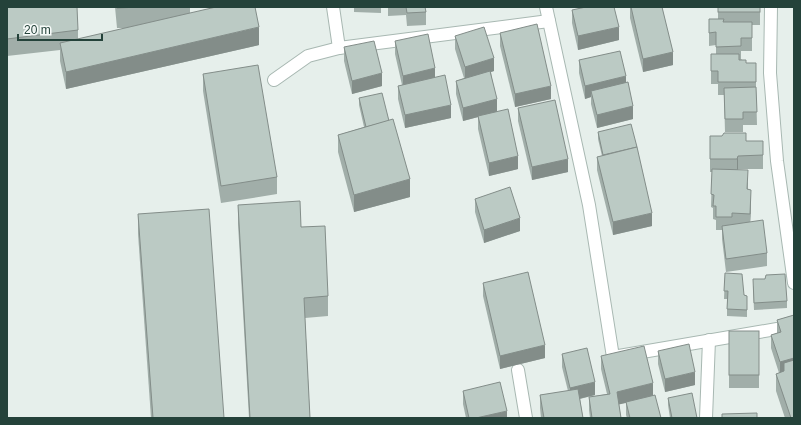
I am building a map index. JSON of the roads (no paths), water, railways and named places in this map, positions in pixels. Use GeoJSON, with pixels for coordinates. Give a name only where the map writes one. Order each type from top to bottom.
{"type":"FeatureCollection","features":[{"type":"Feature","properties":{"kind":"street"},"geometry":{"type":"LineString","coordinates":[[333,7],[339,48]]}},
{"type":"Feature","properties":{"kind":"street"},"geometry":{"type":"LineString","coordinates":[[546,7],[589,205],[614,357],[794,326]]}},
{"type":"Feature","properties":{"kind":"street"},"geometry":{"type":"LineString","coordinates":[[771,7],[770,73],[777,161],[794,283]]}},
{"type":"Feature","properties":{"kind":"street"},"geometry":{"type":"LineString","coordinates":[[274,80],[308,56],[339,48],[549,21]]}},
{"type":"Feature","properties":{"kind":"street"},"geometry":{"type":"LineString","coordinates":[[706,418],[709,340]]}},
{"type":"Feature","properties":{"kind":"street"},"geometry":{"type":"LineString","coordinates":[[518,370],[526,418]]}}]}
